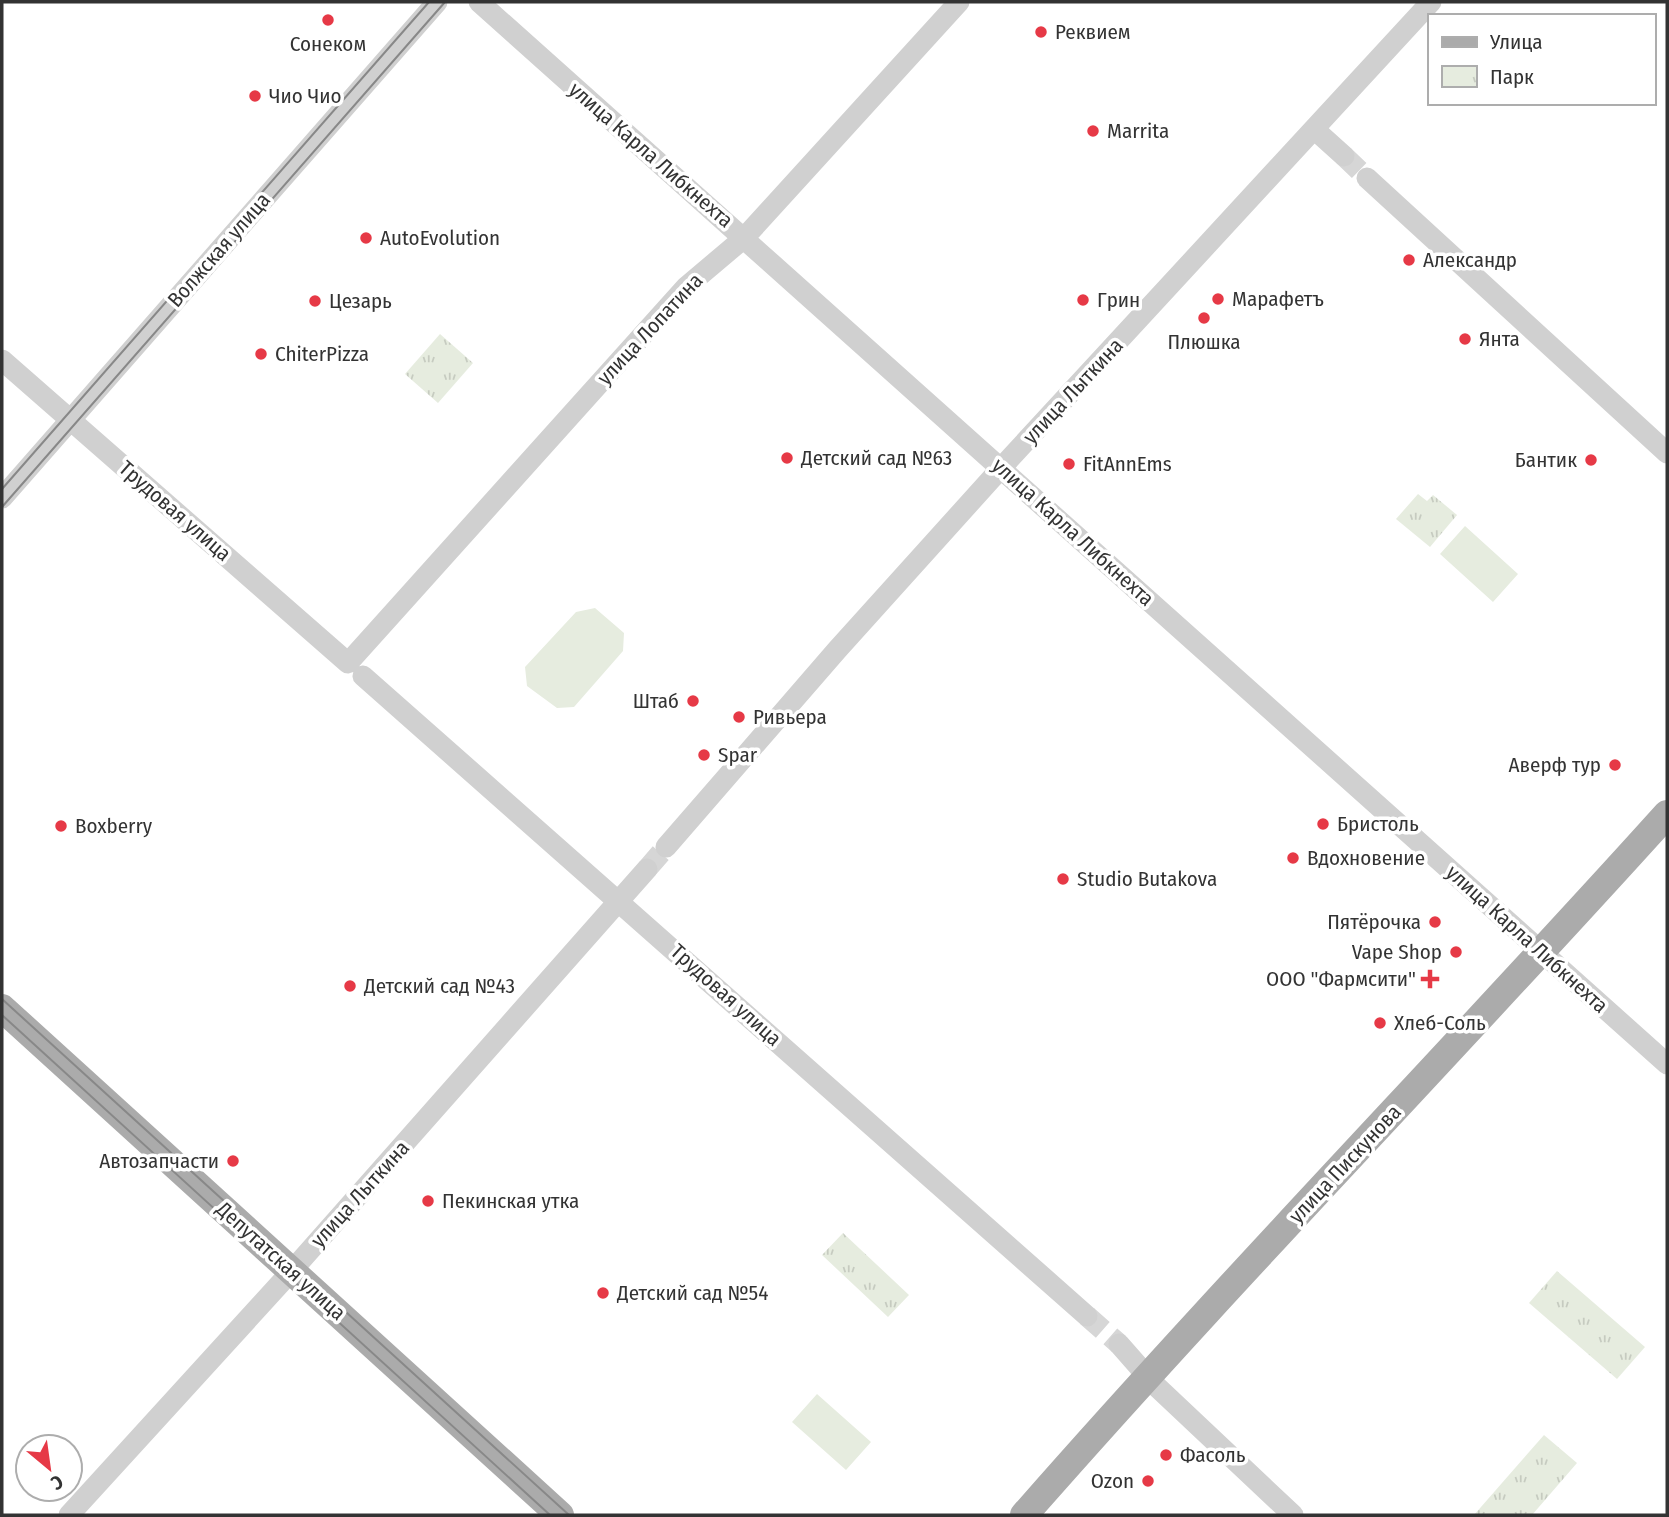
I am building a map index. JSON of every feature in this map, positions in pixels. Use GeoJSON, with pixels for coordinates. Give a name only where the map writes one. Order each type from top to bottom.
{"type":"FeatureCollection","features":[{"type":"Feature","properties":{"kind":"main road","name":"улица Пискунова"},"geometry":{"type":"LineString","coordinates":[[1024,1515],[1146,1376],[1543,951],[1667,814]]}},
{"type":"Feature","properties":{"kind":"main road","name":"Депутатская улица"},"geometry":{"type":"LineString","coordinates":[[2,1007],[560,1515]]}},
{"type":"Feature","properties":{"kind":"street","name":"Волжская улица"},"geometry":{"type":"LineString","coordinates":[[2,498],[437,2]]}},
{"type":"Feature","properties":{"kind":"street","name":"улица Карла Либкнехта"},"geometry":{"type":"LineString","coordinates":[[479,2],[1002,467],[1273,715],[1543,951],[1667,1064]]}},
{"type":"Feature","properties":{"kind":"street","name":"улица Лопатина"},"geometry":{"type":"LineString","coordinates":[[356,669],[686,287],[744,237],[959,2]]}},
{"type":"Feature","properties":{"kind":"street","name":"улица Лыткина"},"geometry":{"type":"LineString","coordinates":[[666,847],[836,650],[1431,2]]}},
{"type":"Feature","properties":{"kind":"street"},"geometry":{"type":"LineString","coordinates":[[1314,129],[1345,156]]}},
{"type":"Feature","properties":{"kind":"street"},"geometry":{"type":"LineString","coordinates":[[1367,178],[1667,453]]}},
{"type":"Feature","properties":{"kind":"street","name":"Трудовая улица"},"geometry":{"type":"LineString","coordinates":[[2,360],[620,901],[1087,1316]]}},
{"type":"Feature","properties":{"kind":"street","name":"улица Лыткина"},"geometry":{"type":"LineString","coordinates":[[69,1515],[292,1270],[647,869]]}},
{"type":"Feature","properties":{"kind":"street"},"geometry":{"type":"LineString","coordinates":[[1119,1344],[1146,1376],[1293,1515]]}},
{"type":"Feature","properties":{"kind":"green space"},"geometry":{"type":"Polygon","coordinates":[[[440,334],[473,363],[438,403],[405,374],[440,334]]]}},
{"type":"Feature","properties":{"kind":"green space"},"geometry":{"type":"Polygon","coordinates":[[[1418,494],[1427,501],[1433,495],[1457,515],[1430,547],[1396,519],[1418,494]]]}},
{"type":"Feature","properties":{"kind":"green space"},"geometry":{"type":"Polygon","coordinates":[[[1465,526],[1518,574],[1493,602],[1440,554],[1465,526]]]}},
{"type":"Feature","properties":{"kind":"green space"},"geometry":{"type":"Polygon","coordinates":[[[595,608],[624,633],[623,651],[574,707],[557,708],[527,686],[525,667],[576,612],[595,608]]]}},
{"type":"Feature","properties":{"kind":"green space"},"geometry":{"type":"Polygon","coordinates":[[[843,1233],[909,1295],[888,1317],[822,1255],[843,1233]]]}},
{"type":"Feature","properties":{"kind":"green space"},"geometry":{"type":"Polygon","coordinates":[[[1557,1271],[1645,1347],[1617,1379],[1529,1303],[1557,1271]]]}},
{"type":"Feature","properties":{"kind":"green space"},"geometry":{"type":"Polygon","coordinates":[[[817,1394],[871,1442],[846,1470],[792,1422],[817,1394]]]}},
{"type":"Feature","properties":{"kind":"green space"},"geometry":{"type":"Polygon","coordinates":[[[1544,1435],[1577,1463],[1532,1515],[1474,1515],[1544,1435]]]}},
{"type":"Feature","properties":{"kind":"tunnel"},"geometry":{"type":"LineString","coordinates":[[1344,156],[1367,178]]}},
{"type":"Feature","properties":{"kind":"tunnel"},"geometry":{"type":"LineString","coordinates":[[647,869],[666,847]]}},
{"type":"Feature","properties":{"kind":"tunnel"},"geometry":{"type":"LineString","coordinates":[[1087,1316],[1119,1344]]}},
{"type":"Feature","properties":{"kind":"tram line"},"geometry":{"type":"LineString","coordinates":[[2,489],[429,2]]}},
{"type":"Feature","properties":{"kind":"tram line"},"geometry":{"type":"LineString","coordinates":[[2,507],[445,2]]}},
{"type":"Feature","properties":{"kind":"tram line"},"geometry":{"type":"LineString","coordinates":[[2,999],[569,1515]]}},
{"type":"Feature","properties":{"kind":"tram line"},"geometry":{"type":"LineString","coordinates":[[2,1015],[550,1515]]}},
{"type":"Feature","properties":{"kind":"place","name":"Сонеком"},"geometry":{"type":"Point","coordinates":[328,20]}},
{"type":"Feature","properties":{"kind":"place","name":"Реквием"},"geometry":{"type":"Point","coordinates":[1041,32]}},
{"type":"Feature","properties":{"kind":"place","name":"Чио Чио"},"geometry":{"type":"Point","coordinates":[255,96]}},
{"type":"Feature","properties":{"kind":"place","name":"Marrita"},"geometry":{"type":"Point","coordinates":[1093,131]}},
{"type":"Feature","properties":{"kind":"place","name":"AutoEvolution"},"geometry":{"type":"Point","coordinates":[366,238]}},
{"type":"Feature","properties":{"kind":"place","name":"Александр"},"geometry":{"type":"Point","coordinates":[1409,260]}},
{"type":"Feature","properties":{"kind":"place","name":"Марафетъ"},"geometry":{"type":"Point","coordinates":[1218,299]}},
{"type":"Feature","properties":{"kind":"place","name":"Грин"},"geometry":{"type":"Point","coordinates":[1083,300]}},
{"type":"Feature","properties":{"kind":"place","name":"Цезарь"},"geometry":{"type":"Point","coordinates":[315,301]}},
{"type":"Feature","properties":{"kind":"place","name":"Плюшка"},"geometry":{"type":"Point","coordinates":[1204,318]}},
{"type":"Feature","properties":{"kind":"place","name":"Янта"},"geometry":{"type":"Point","coordinates":[1465,339]}},
{"type":"Feature","properties":{"kind":"place","name":"ChiterPizza"},"geometry":{"type":"Point","coordinates":[261,354]}},
{"type":"Feature","properties":{"kind":"place","name":"Детский сад №63"},"geometry":{"type":"Point","coordinates":[787,458]}},
{"type":"Feature","properties":{"kind":"place","name":"Бантик"},"geometry":{"type":"Point","coordinates":[1591,460]}},
{"type":"Feature","properties":{"kind":"place","name":"FitAnnEms"},"geometry":{"type":"Point","coordinates":[1069,464]}},
{"type":"Feature","properties":{"kind":"place","name":"Штаб"},"geometry":{"type":"Point","coordinates":[693,701]}},
{"type":"Feature","properties":{"kind":"place","name":"Ривьера"},"geometry":{"type":"Point","coordinates":[739,717]}},
{"type":"Feature","properties":{"kind":"place","name":"Spar"},"geometry":{"type":"Point","coordinates":[704,755]}},
{"type":"Feature","properties":{"kind":"place","name":"Аверф тур"},"geometry":{"type":"Point","coordinates":[1615,765]}},
{"type":"Feature","properties":{"kind":"place","name":"Бристоль"},"geometry":{"type":"Point","coordinates":[1323,824]}},
{"type":"Feature","properties":{"kind":"place","name":"Boxberry"},"geometry":{"type":"Point","coordinates":[61,826]}},
{"type":"Feature","properties":{"kind":"place","name":"Вдохновение"},"geometry":{"type":"Point","coordinates":[1293,858]}},
{"type":"Feature","properties":{"kind":"place","name":"Studio Butakova"},"geometry":{"type":"Point","coordinates":[1063,879]}},
{"type":"Feature","properties":{"kind":"place","name":"Пятёрочка"},"geometry":{"type":"Point","coordinates":[1435,922]}},
{"type":"Feature","properties":{"kind":"place","name":"Vape Shop"},"geometry":{"type":"Point","coordinates":[1456,952]}},
{"type":"Feature","properties":{"kind":"place","name":"ООО \"Фармсити\""},"geometry":{"type":"Point","coordinates":[1430,979]}},
{"type":"Feature","properties":{"kind":"place","name":"Детский сад №43"},"geometry":{"type":"Point","coordinates":[350,986]}},
{"type":"Feature","properties":{"kind":"place","name":"Хлеб-Соль"},"geometry":{"type":"Point","coordinates":[1380,1023]}},
{"type":"Feature","properties":{"kind":"place","name":"Автозапчасти"},"geometry":{"type":"Point","coordinates":[233,1161]}},
{"type":"Feature","properties":{"kind":"place","name":"Пекинская утка"},"geometry":{"type":"Point","coordinates":[428,1201]}},
{"type":"Feature","properties":{"kind":"place","name":"Детский сад №54"},"geometry":{"type":"Point","coordinates":[603,1293]}},
{"type":"Feature","properties":{"kind":"place","name":"Фасоль"},"geometry":{"type":"Point","coordinates":[1166,1455]}},
{"type":"Feature","properties":{"kind":"place","name":"Ozon"},"geometry":{"type":"Point","coordinates":[1148,1481]}}]}
